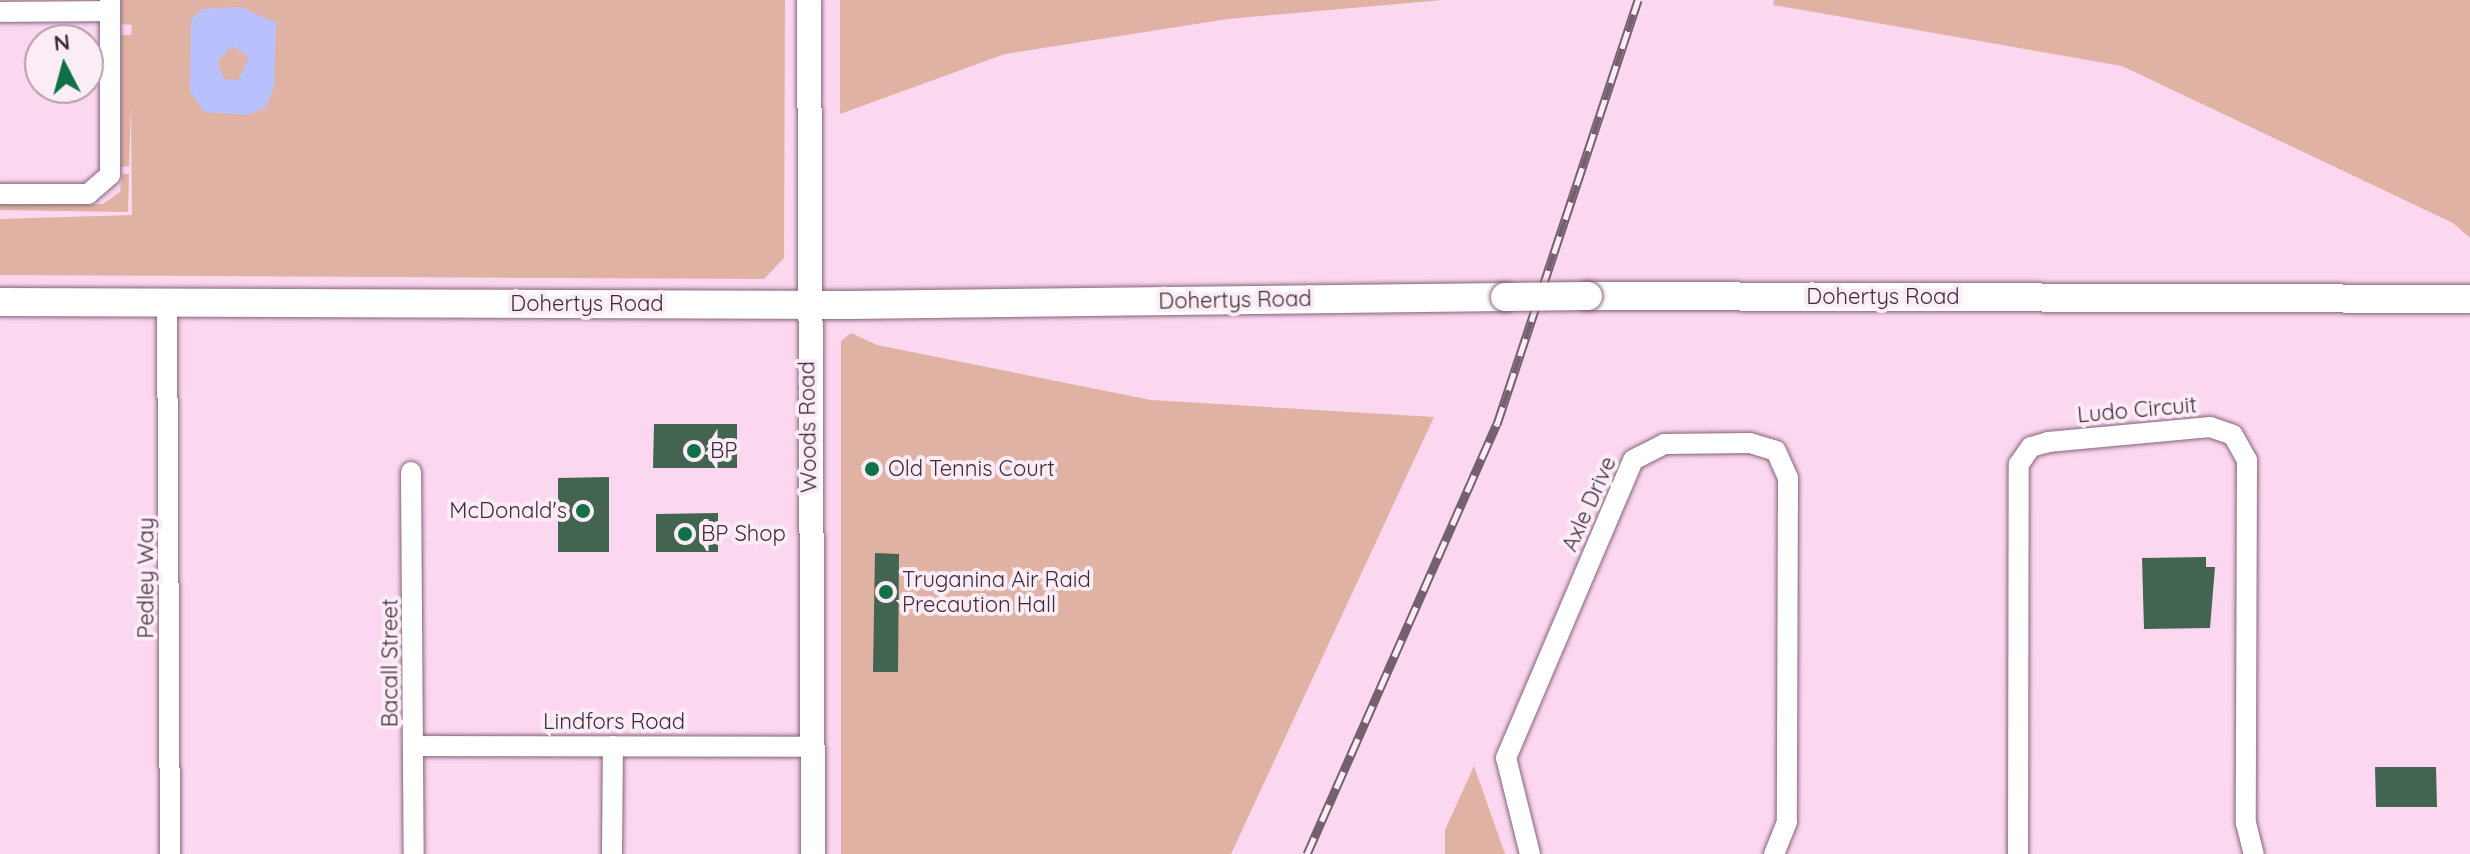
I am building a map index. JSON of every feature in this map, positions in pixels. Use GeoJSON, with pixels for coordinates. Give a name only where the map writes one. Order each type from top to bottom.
{"type":"FeatureCollection","features":[{"type":"Feature","properties":{"kind":"main road","name":"Dohertys Road"},"geometry":{"type":"LineString","coordinates":[[0,302],[805,305],[1588,296],[2470,299]]}},
{"type":"Feature","properties":{"kind":"street","name":"Woods Road"},"geometry":{"type":"LineString","coordinates":[[809,0],[805,305],[813,854]]}},
{"type":"Feature","properties":{"kind":"street"},"geometry":{"type":"LineString","coordinates":[[0,12],[110,6],[110,175],[88,194],[0,194]]}},
{"type":"Feature","properties":{"kind":"street","name":"Pedley Way"},"geometry":{"type":"LineString","coordinates":[[167,303],[170,854]]}},
{"type":"Feature","properties":{"kind":"street","name":"Ludo Circuit"},"geometry":{"type":"LineString","coordinates":[[2018,854],[2019,464],[2034,445],[2048,442],[2210,427],[2233,435],[2247,460],[2246,823],[2254,854]]}},
{"type":"Feature","properties":{"kind":"street","name":"Axle Drive"},"geometry":{"type":"LineString","coordinates":[[1530,854],[1506,758],[1633,460],[1664,444],[1760,444],[1776,451],[1786,467],[1778,850]]}},
{"type":"Feature","properties":{"kind":"street","name":"Bacall Street"},"geometry":{"type":"LineString","coordinates":[[411,472],[414,854]]}},
{"type":"Feature","properties":{"kind":"street","name":"Lindfors Road"},"geometry":{"type":"LineString","coordinates":[[414,746],[813,747]]}},
{"type":"Feature","properties":{"kind":"street"},"geometry":{"type":"LineString","coordinates":[[612,854],[613,746]]}},
{"type":"Feature","properties":{"kind":"shaded area"},"geometry":{"type":"Polygon","coordinates":[[[121,0],[785,0],[784,258],[764,279],[0,275],[0,219],[132,215],[131,106],[129,166],[121,167],[121,35],[131,35],[132,25],[121,24],[121,0]]]}},
{"type":"Feature","properties":{"kind":"shaded area"},"geometry":{"type":"Polygon","coordinates":[[[840,0],[1443,0],[1228,19],[1005,54],[840,114],[840,0]]]}},
{"type":"Feature","properties":{"kind":"shaded area"},"geometry":{"type":"Polygon","coordinates":[[[1774,0],[2470,0],[2470,238],[2453,223],[2122,66],[1773,5],[1774,0]]]}},
{"type":"Feature","properties":{"kind":"shaded area"},"geometry":{"type":"Polygon","coordinates":[[[122,174],[129,174],[128,212],[0,210],[0,205],[103,204],[120,192],[122,174]]]}},
{"type":"Feature","properties":{"kind":"shaded area"},"geometry":{"type":"Polygon","coordinates":[[[851,333],[877,345],[1151,400],[1434,417],[1231,854],[841,854],[841,341],[851,333]]]}},
{"type":"Feature","properties":{"kind":"shaded area"},"geometry":{"type":"Polygon","coordinates":[[[1474,766],[1505,854],[1445,854],[1445,830],[1474,766]]]}},
{"type":"Feature","properties":{"kind":"water"},"geometry":{"type":"Polygon","coordinates":[[[241,7],[276,23],[274,87],[266,107],[248,115],[204,112],[190,91],[191,20],[202,9],[241,7]],[[232,46],[217,62],[224,79],[238,80],[249,58],[232,46]]]}},
{"type":"Feature","properties":{"kind":"building"},"geometry":{"type":"Polygon","coordinates":[[[654,424],[737,424],[737,468],[653,468],[654,424]]]}},
{"type":"Feature","properties":{"kind":"building"},"geometry":{"type":"Polygon","coordinates":[[[609,477],[609,552],[558,552],[558,478],[609,477]]]}},
{"type":"Feature","properties":{"kind":"building"},"geometry":{"type":"Polygon","coordinates":[[[718,513],[718,552],[656,552],[656,514],[718,513]]]}},
{"type":"Feature","properties":{"kind":"building","name":"Truganina Air Raid Precaution Hall"},"geometry":{"type":"Polygon","coordinates":[[[875,553],[899,554],[898,672],[873,672],[875,553]]]}},
{"type":"Feature","properties":{"kind":"building"},"geometry":{"type":"Polygon","coordinates":[[[2206,557],[2206,567],[2215,567],[2210,628],[2144,629],[2142,558],[2206,557]]]}},
{"type":"Feature","properties":{"kind":"building"},"geometry":{"type":"Polygon","coordinates":[[[2375,767],[2436,767],[2437,807],[2376,807],[2375,767]]]}},
{"type":"Feature","properties":{"kind":"railway"},"geometry":{"type":"LineString","coordinates":[[1307,854],[1497,424],[1638,0]]}},
{"type":"Feature","properties":{"kind":"place","name":"BP"},"geometry":{"type":"Point","coordinates":[694,451]}},
{"type":"Feature","properties":{"kind":"place","name":"Old Tennis Court"},"geometry":{"type":"Point","coordinates":[872,469]}},
{"type":"Feature","properties":{"kind":"place","name":"McDonald's"},"geometry":{"type":"Point","coordinates":[583,511]}},
{"type":"Feature","properties":{"kind":"place","name":"BP Shop"},"geometry":{"type":"Point","coordinates":[685,534]}},
{"type":"Feature","properties":{"kind":"place","name":"Truganina Air Raid Precaution Hall"},"geometry":{"type":"Point","coordinates":[886,592]}}]}
